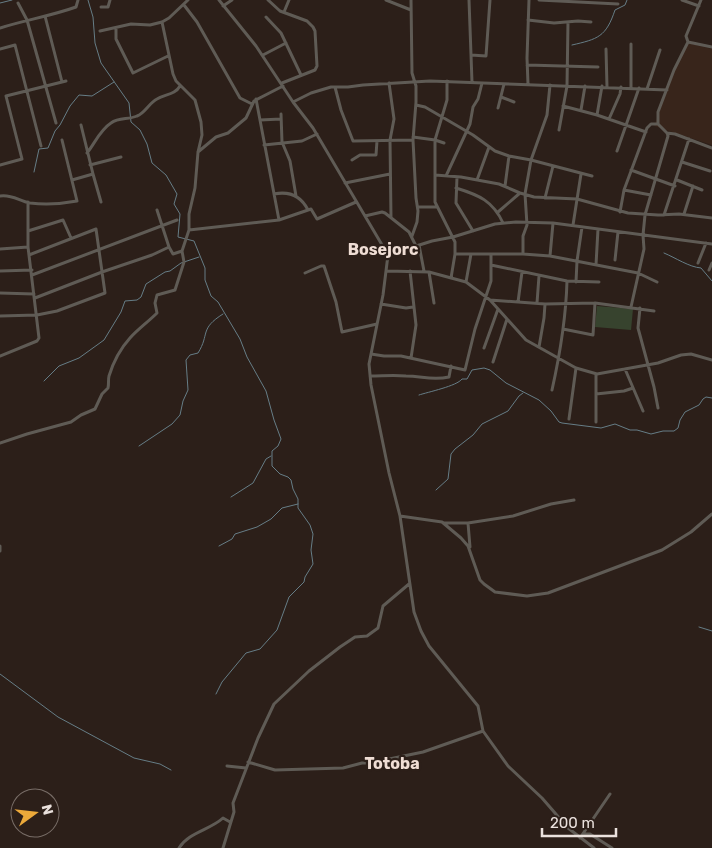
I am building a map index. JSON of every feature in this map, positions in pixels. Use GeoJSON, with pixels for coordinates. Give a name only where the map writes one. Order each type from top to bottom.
{"type":"FeatureCollection","features":[{"type":"Feature","properties":{"kind":"street"},"geometry":{"type":"LineString","coordinates":[[0,28],[76,7],[78,0]]}},
{"type":"Feature","properties":{"kind":"street"},"geometry":{"type":"LineString","coordinates":[[101,7],[108,7],[110,0]]}},
{"type":"Feature","properties":{"kind":"street"},"geometry":{"type":"LineString","coordinates":[[100,31],[131,24],[150,25],[162,22],[188,0]]}},
{"type":"Feature","properties":{"kind":"street"},"geometry":{"type":"LineString","coordinates":[[219,0],[263,55],[293,102],[317,134],[388,254],[387,271],[371,354],[370,376],[389,473],[400,516],[414,612],[421,632],[429,646],[478,706],[483,731],[508,766],[542,798],[568,828],[581,836],[594,848]]}},
{"type":"Feature","properties":{"kind":"street"},"geometry":{"type":"LineString","coordinates":[[224,6],[232,0]]}},
{"type":"Feature","properties":{"kind":"street"},"geometry":{"type":"LineString","coordinates":[[198,152],[216,137],[228,133],[246,118],[256,99],[301,75],[315,70],[317,66],[316,31],[307,21],[284,12],[268,0]]}},
{"type":"Feature","properties":{"kind":"street"},"geometry":{"type":"LineString","coordinates":[[284,12],[289,0]]}},
{"type":"Feature","properties":{"kind":"street"},"geometry":{"type":"LineString","coordinates":[[386,0],[411,10]]}},
{"type":"Feature","properties":{"kind":"street"},"geometry":{"type":"LineString","coordinates":[[411,0],[412,74],[416,86],[413,138],[418,207],[417,222],[412,236]]}},
{"type":"Feature","properties":{"kind":"street"},"geometry":{"type":"LineString","coordinates":[[469,0],[472,82]]}},
{"type":"Feature","properties":{"kind":"street"},"geometry":{"type":"LineString","coordinates":[[471,55],[486,56],[490,0]]}},
{"type":"Feature","properties":{"kind":"street"},"geometry":{"type":"LineString","coordinates":[[528,84],[529,0]]}},
{"type":"Feature","properties":{"kind":"street"},"geometry":{"type":"LineString","coordinates":[[539,0],[618,4]]}},
{"type":"Feature","properties":{"kind":"street"},"geometry":{"type":"LineString","coordinates":[[682,0],[699,6]]}},
{"type":"Feature","properties":{"kind":"street"},"geometry":{"type":"LineString","coordinates":[[658,124],[658,112],[674,70],[688,42],[686,36],[701,0]]}},
{"type":"Feature","properties":{"kind":"street"},"geometry":{"type":"LineString","coordinates":[[18,3],[26,20],[56,122]]}},
{"type":"Feature","properties":{"kind":"street"},"geometry":{"type":"LineString","coordinates":[[184,5],[197,22],[240,98],[252,104]]}},
{"type":"Feature","properties":{"kind":"street"},"geometry":{"type":"LineString","coordinates":[[0,165],[22,159],[6,96],[64,82],[45,16]]}},
{"type":"Feature","properties":{"kind":"street"},"geometry":{"type":"LineString","coordinates":[[266,17],[281,32],[301,75]]}},
{"type":"Feature","properties":{"kind":"street"},"geometry":{"type":"LineString","coordinates":[[528,20],[554,23],[590,22]]}},
{"type":"Feature","properties":{"kind":"street"},"geometry":{"type":"LineString","coordinates":[[0,443],[71,422],[95,409],[102,394],[108,388],[108,379],[113,363],[121,350],[131,337],[157,313],[155,303],[157,295],[175,290],[184,262],[182,251],[189,230],[198,152],[202,135],[198,108],[194,100],[180,86],[173,74],[162,22]]}},
{"type":"Feature","properties":{"kind":"street"},"geometry":{"type":"LineString","coordinates":[[559,130],[567,86],[568,22]]}},
{"type":"Feature","properties":{"kind":"street"},"geometry":{"type":"LineString","coordinates":[[116,28],[116,39],[133,73],[168,56]]}},
{"type":"Feature","properties":{"kind":"street"},"geometry":{"type":"LineString","coordinates":[[688,42],[712,47]]}},
{"type":"Feature","properties":{"kind":"street"},"geometry":{"type":"LineString","coordinates":[[263,55],[286,43]]}},
{"type":"Feature","properties":{"kind":"street"},"geometry":{"type":"LineString","coordinates":[[631,44],[631,88]]}},
{"type":"Feature","properties":{"kind":"street"},"geometry":{"type":"LineString","coordinates":[[0,49],[15,45],[41,146]]}},
{"type":"Feature","properties":{"kind":"street"},"geometry":{"type":"LineString","coordinates":[[606,50],[608,87]]}},
{"type":"Feature","properties":{"kind":"street"},"geometry":{"type":"LineString","coordinates":[[647,89],[660,50]]}},
{"type":"Feature","properties":{"kind":"street"},"geometry":{"type":"LineString","coordinates":[[527,65],[598,67]]}},
{"type":"Feature","properties":{"kind":"street"},"geometry":{"type":"LineString","coordinates":[[293,102],[311,93],[335,87],[414,81],[602,86],[667,90]]}},
{"type":"Feature","properties":{"kind":"street"},"geometry":{"type":"LineString","coordinates":[[447,81],[447,100],[435,140],[434,202],[455,242],[451,278]]}},
{"type":"Feature","properties":{"kind":"street"},"geometry":{"type":"LineString","coordinates":[[389,83],[394,119],[390,140],[391,218]]}},
{"type":"Feature","properties":{"kind":"street"},"geometry":{"type":"LineString","coordinates":[[446,176],[470,124],[472,106],[478,99],[482,83]]}},
{"type":"Feature","properties":{"kind":"street"},"geometry":{"type":"LineString","coordinates":[[498,108],[504,84]]}},
{"type":"Feature","properties":{"kind":"street"},"geometry":{"type":"LineString","coordinates":[[523,254],[523,236],[526,221],[525,194],[531,160],[547,115],[550,85]]}},
{"type":"Feature","properties":{"kind":"street"},"geometry":{"type":"LineString","coordinates":[[88,153],[98,135],[110,123],[118,119],[140,115],[156,99],[174,93],[180,86]]}},
{"type":"Feature","properties":{"kind":"street"},"geometry":{"type":"LineString","coordinates":[[581,110],[585,86]]}},
{"type":"Feature","properties":{"kind":"street"},"geometry":{"type":"LineString","coordinates":[[597,115],[602,86]]}},
{"type":"Feature","properties":{"kind":"street"},"geometry":{"type":"LineString","coordinates":[[335,87],[340,110],[353,141],[413,138],[435,140],[444,143]]}},
{"type":"Feature","properties":{"kind":"street"},"geometry":{"type":"LineString","coordinates":[[609,119],[620,94],[621,87]]}},
{"type":"Feature","properties":{"kind":"street"},"geometry":{"type":"LineString","coordinates":[[617,152],[639,88]]}},
{"type":"Feature","properties":{"kind":"street"},"geometry":{"type":"LineString","coordinates":[[501,97],[514,102]]}},
{"type":"Feature","properties":{"kind":"street"},"geometry":{"type":"LineString","coordinates":[[256,99],[280,220]]}},
{"type":"Feature","properties":{"kind":"street"},"geometry":{"type":"LineString","coordinates":[[416,106],[425,107],[489,147],[508,156],[592,176]]}},
{"type":"Feature","properties":{"kind":"street"},"geometry":{"type":"LineString","coordinates":[[564,106],[646,132]]}},
{"type":"Feature","properties":{"kind":"street"},"geometry":{"type":"LineString","coordinates":[[281,114],[282,142],[290,161],[296,196]]}},
{"type":"Feature","properties":{"kind":"street"},"geometry":{"type":"LineString","coordinates":[[260,120],[281,119]]}},
{"type":"Feature","properties":{"kind":"street"},"geometry":{"type":"LineString","coordinates":[[81,124],[92,174],[102,202]]}},
{"type":"Feature","properties":{"kind":"street"},"geometry":{"type":"LineString","coordinates":[[620,212],[624,190],[648,126],[658,124],[667,133],[712,148]]}},
{"type":"Feature","properties":{"kind":"street"},"geometry":{"type":"LineString","coordinates":[[631,307],[644,249],[645,215],[668,136],[667,133]]}},
{"type":"Feature","properties":{"kind":"street"},"geometry":{"type":"LineString","coordinates":[[264,144],[302,141],[317,134]]}},
{"type":"Feature","properties":{"kind":"street"},"geometry":{"type":"LineString","coordinates":[[0,196],[13,196],[28,202],[54,205],[77,201],[62,140]]}},
{"type":"Feature","properties":{"kind":"street"},"geometry":{"type":"LineString","coordinates":[[352,160],[360,156],[376,155],[377,140]]}},
{"type":"Feature","properties":{"kind":"street"},"geometry":{"type":"LineString","coordinates":[[664,215],[689,140]]}},
{"type":"Feature","properties":{"kind":"street"},"geometry":{"type":"LineString","coordinates":[[477,180],[489,147]]}},
{"type":"Feature","properties":{"kind":"street"},"geometry":{"type":"LineString","coordinates":[[505,186],[508,156]]}},
{"type":"Feature","properties":{"kind":"street"},"geometry":{"type":"LineString","coordinates":[[90,165],[120,157]]}},
{"type":"Feature","properties":{"kind":"street"},"geometry":{"type":"LineString","coordinates":[[682,162],[710,171]]}},
{"type":"Feature","properties":{"kind":"street"},"geometry":{"type":"LineString","coordinates":[[545,198],[553,166]]}},
{"type":"Feature","properties":{"kind":"street"},"geometry":{"type":"LineString","coordinates":[[632,170],[675,186]]}},
{"type":"Feature","properties":{"kind":"street"},"geometry":{"type":"LineString","coordinates":[[72,180],[92,174]]}},
{"type":"Feature","properties":{"kind":"street"},"geometry":{"type":"LineString","coordinates":[[345,183],[390,174]]}},
{"type":"Feature","properties":{"kind":"street"},"geometry":{"type":"LineString","coordinates":[[573,225],[581,174]]}},
{"type":"Feature","properties":{"kind":"street"},"geometry":{"type":"LineString","coordinates":[[435,175],[477,180],[505,186],[520,193],[545,198],[577,199],[620,212],[712,218]]}},
{"type":"Feature","properties":{"kind":"street"},"geometry":{"type":"LineString","coordinates":[[456,177],[456,203],[473,231]]}},
{"type":"Feature","properties":{"kind":"street"},"geometry":{"type":"LineString","coordinates":[[677,180],[702,190]]}},
{"type":"Feature","properties":{"kind":"street"},"geometry":{"type":"LineString","coordinates":[[684,215],[693,186]]}},
{"type":"Feature","properties":{"kind":"street"},"geometry":{"type":"LineString","coordinates":[[456,188],[481,197],[498,212],[503,223]]}},
{"type":"Feature","properties":{"kind":"street"},"geometry":{"type":"LineString","coordinates":[[624,190],[651,195]]}},
{"type":"Feature","properties":{"kind":"street"},"geometry":{"type":"LineString","coordinates":[[274,194],[284,192],[296,196],[304,202],[308,210]]}},
{"type":"Feature","properties":{"kind":"street"},"geometry":{"type":"LineString","coordinates":[[498,212],[520,193]]}},
{"type":"Feature","properties":{"kind":"street"},"geometry":{"type":"LineString","coordinates":[[0,356],[37,341],[39,338],[38,315],[28,247],[28,202]]}},
{"type":"Feature","properties":{"kind":"street"},"geometry":{"type":"LineString","coordinates":[[189,230],[280,220],[311,208],[317,219],[356,202]]}},
{"type":"Feature","properties":{"kind":"street"},"geometry":{"type":"LineString","coordinates":[[418,207],[436,207]]}},
{"type":"Feature","properties":{"kind":"street"},"geometry":{"type":"LineString","coordinates":[[157,210],[173,254],[182,251]]}},
{"type":"Feature","properties":{"kind":"street"},"geometry":{"type":"LineString","coordinates":[[365,216],[382,212],[401,224],[417,245],[424,271]]}},
{"type":"Feature","properties":{"kind":"street"},"geometry":{"type":"LineString","coordinates":[[28,231],[63,220],[71,238]]}},
{"type":"Feature","properties":{"kind":"street"},"geometry":{"type":"LineString","coordinates":[[32,275],[177,220]]}},
{"type":"Feature","properties":{"kind":"street"},"geometry":{"type":"LineString","coordinates":[[388,254],[503,223],[526,221],[573,225],[712,244]]}},
{"type":"Feature","properties":{"kind":"street"},"geometry":{"type":"LineString","coordinates":[[550,256],[553,223]]}},
{"type":"Feature","properties":{"kind":"street"},"geometry":{"type":"LineString","coordinates":[[576,282],[582,227]]}},
{"type":"Feature","properties":{"kind":"street"},"geometry":{"type":"LineString","coordinates":[[0,316],[38,315],[57,311],[105,293],[96,228],[30,255]]}},
{"type":"Feature","properties":{"kind":"street"},"geometry":{"type":"LineString","coordinates":[[596,265],[598,229]]}},
{"type":"Feature","properties":{"kind":"street"},"geometry":{"type":"LineString","coordinates":[[615,260],[618,232]]}},
{"type":"Feature","properties":{"kind":"street"},"geometry":{"type":"LineString","coordinates":[[698,263],[706,243]]}},
{"type":"Feature","properties":{"kind":"street"},"geometry":{"type":"LineString","coordinates":[[0,249],[28,247]]}},
{"type":"Feature","properties":{"kind":"street"},"geometry":{"type":"LineString","coordinates":[[0,293],[35,296],[152,255],[169,247]]}},
{"type":"Feature","properties":{"kind":"street"},"geometry":{"type":"LineString","coordinates":[[455,254],[550,256],[638,273],[657,282]]}},
{"type":"Feature","properties":{"kind":"street"},"geometry":{"type":"LineString","coordinates":[[466,282],[471,254]]}},
{"type":"Feature","properties":{"kind":"street"},"geometry":{"type":"LineString","coordinates":[[371,354],[401,356],[465,370],[474,328],[491,281],[490,254]]}},
{"type":"Feature","properties":{"kind":"street"},"geometry":{"type":"LineString","coordinates":[[708,270],[712,263]]}},
{"type":"Feature","properties":{"kind":"street"},"geometry":{"type":"LineString","coordinates":[[491,265],[567,281],[599,282]]}},
{"type":"Feature","properties":{"kind":"street"},"geometry":{"type":"LineString","coordinates":[[305,273],[324,266],[336,302],[342,332],[376,324]]}},
{"type":"Feature","properties":{"kind":"street"},"geometry":{"type":"LineString","coordinates":[[0,271],[32,270]]}},
{"type":"Feature","properties":{"kind":"street"},"geometry":{"type":"LineString","coordinates":[[387,271],[424,271],[466,282],[486,296],[526,340],[576,368],[596,374],[691,354],[712,360]]}},
{"type":"Feature","properties":{"kind":"street"},"geometry":{"type":"LineString","coordinates":[[410,271],[416,325],[411,358]]}},
{"type":"Feature","properties":{"kind":"street"},"geometry":{"type":"LineString","coordinates":[[429,272],[434,303]]}},
{"type":"Feature","properties":{"kind":"street"},"geometry":{"type":"LineString","coordinates":[[518,302],[522,272]]}},
{"type":"Feature","properties":{"kind":"street"},"geometry":{"type":"LineString","coordinates":[[536,303],[539,276]]}},
{"type":"Feature","properties":{"kind":"street"},"geometry":{"type":"LineString","coordinates":[[552,390],[563,329],[567,281]]}},
{"type":"Feature","properties":{"kind":"street"},"geometry":{"type":"LineString","coordinates":[[490,300],[545,304],[595,303],[654,310]]}},
{"type":"Feature","properties":{"kind":"street"},"geometry":{"type":"LineString","coordinates":[[563,329],[593,335],[595,303]]}},
{"type":"Feature","properties":{"kind":"street"},"geometry":{"type":"LineString","coordinates":[[381,304],[406,308],[413,306]]}},
{"type":"Feature","properties":{"kind":"street"},"geometry":{"type":"LineString","coordinates":[[539,348],[545,304]]}},
{"type":"Feature","properties":{"kind":"street"},"geometry":{"type":"LineString","coordinates":[[640,308],[638,328],[658,408]]}},
{"type":"Feature","properties":{"kind":"street"},"geometry":{"type":"LineString","coordinates":[[484,348],[498,309]]}},
{"type":"Feature","properties":{"kind":"street"},"geometry":{"type":"LineString","coordinates":[[493,362],[507,319]]}},
{"type":"Feature","properties":{"kind":"street"},"geometry":{"type":"LineString","coordinates":[[370,376],[407,376],[422,379],[442,379],[449,377],[451,366]]}},
{"type":"Feature","properties":{"kind":"street"},"geometry":{"type":"LineString","coordinates":[[570,419],[576,368]]}},
{"type":"Feature","properties":{"kind":"street"},"geometry":{"type":"LineString","coordinates":[[626,369],[643,411]]}},
{"type":"Feature","properties":{"kind":"street"},"geometry":{"type":"LineString","coordinates":[[596,374],[596,422]]}},
{"type":"Feature","properties":{"kind":"street"},"geometry":{"type":"LineString","coordinates":[[596,394],[624,391],[633,388]]}},
{"type":"Feature","properties":{"kind":"street"},"geometry":{"type":"LineString","coordinates":[[444,523],[468,523],[513,516],[551,504],[574,500]]}},
{"type":"Feature","properties":{"kind":"street"},"geometry":{"type":"LineString","coordinates":[[468,523],[470,550],[480,580],[494,592],[538,595],[548,593],[662,550],[691,532],[712,514]]}},
{"type":"Feature","properties":{"kind":"street"},"geometry":{"type":"LineString","coordinates":[[400,516],[439,520],[462,538],[470,550]]}},
{"type":"Feature","properties":{"kind":"street"},"geometry":{"type":"LineString","coordinates":[[223,848],[234,812],[233,804],[248,762],[274,704],[309,671],[340,647],[355,638],[367,636],[378,628],[383,606],[410,584]]}},
{"type":"Feature","properties":{"kind":"street"},"geometry":{"type":"LineString","coordinates":[[248,762],[275,770],[343,768],[423,752],[483,731]]}},
{"type":"Feature","properties":{"kind":"street"},"geometry":{"type":"LineString","coordinates":[[227,766],[246,768]]}},
{"type":"Feature","properties":{"kind":"street"},"geometry":{"type":"LineString","coordinates":[[581,836],[610,794]]}},
{"type":"Feature","properties":{"kind":"street"},"geometry":{"type":"LineString","coordinates":[[179,848],[184,840],[216,825],[223,818],[230,822]]}},
{"type":"Feature","properties":{"kind":"street"},"geometry":{"type":"LineString","coordinates":[[581,836],[590,834],[612,848]]}},
{"type":"Feature","properties":{"kind":"shaded area"},"geometry":{"type":"Polygon","coordinates":[[[688,43],[712,49],[712,145],[654,126],[674,71],[688,43]]]}},
{"type":"Feature","properties":{"kind":"green space"},"geometry":{"type":"Polygon","coordinates":[[[597,306],[633,309],[631,330],[595,327],[597,306]]]}},
{"type":"Feature","properties":{"kind":"waterway"},"geometry":{"type":"LineString","coordinates":[[0,3],[12,0]]}},
{"type":"Feature","properties":{"kind":"waterway"},"geometry":{"type":"LineString","coordinates":[[88,0],[93,17],[95,43],[101,63],[129,103],[131,122],[140,130],[147,144],[152,163],[166,175],[177,194],[174,204],[180,214],[178,237],[194,241],[205,268],[205,280],[211,296],[218,302],[240,339],[247,357],[266,391],[281,439],[278,446],[272,451],[272,466],[280,474],[291,480],[298,499],[298,508],[310,525],[313,534],[311,550],[313,564],[304,582],[289,597],[277,630],[260,649],[246,653],[222,682],[216,694]]}},
{"type":"Feature","properties":{"kind":"waterway"},"geometry":{"type":"LineString","coordinates":[[572,45],[588,41],[600,35],[608,26],[615,10],[625,5],[627,0]]}},
{"type":"Feature","properties":{"kind":"waterway"},"geometry":{"type":"LineString","coordinates":[[34,172],[39,149],[48,148],[55,131],[79,95],[92,96],[114,82]]}},
{"type":"Feature","properties":{"kind":"waterway"},"geometry":{"type":"LineString","coordinates":[[664,253],[687,264],[701,268],[712,281]]}},
{"type":"Feature","properties":{"kind":"waterway"},"geometry":{"type":"LineString","coordinates":[[44,381],[59,366],[79,358],[104,340],[121,312],[125,301],[137,300],[141,297],[146,284],[181,263],[199,257]]}},
{"type":"Feature","properties":{"kind":"waterway"},"geometry":{"type":"LineString","coordinates":[[139,446],[172,424],[180,415],[188,390],[186,360],[190,355],[198,353],[208,328],[223,314]]}},
{"type":"Feature","properties":{"kind":"waterway"},"geometry":{"type":"LineString","coordinates":[[419,395],[449,386],[462,379],[467,379],[472,370],[484,368],[490,370],[506,383],[539,400],[559,422],[601,428],[615,424],[630,430],[651,434],[674,431],[678,428],[685,412],[699,405],[706,397],[712,398]]}},
{"type":"Feature","properties":{"kind":"waterway"},"geometry":{"type":"LineString","coordinates":[[436,490],[448,479],[451,454],[455,449],[473,435],[482,424],[508,411],[523,393]]}},
{"type":"Feature","properties":{"kind":"waterway"},"geometry":{"type":"LineString","coordinates":[[231,497],[253,483],[266,459],[271,456]]}},
{"type":"Feature","properties":{"kind":"waterway"},"geometry":{"type":"LineString","coordinates":[[219,546],[232,539],[235,534],[257,527],[271,519],[282,508],[298,504]]}},
{"type":"Feature","properties":{"kind":"waterway"},"geometry":{"type":"LineString","coordinates":[[699,627],[712,631]]}},
{"type":"Feature","properties":{"kind":"waterway"},"geometry":{"type":"LineString","coordinates":[[0,674],[58,717],[134,758],[160,764],[171,770]]}},
{"type":"Feature","properties":{"kind":"district","name":"Bosejorc"},"geometry":{"type":"Point","coordinates":[383,249]}},
{"type":"Feature","properties":{"kind":"district","name":"Totoba"},"geometry":{"type":"Point","coordinates":[392,763]}}]}
